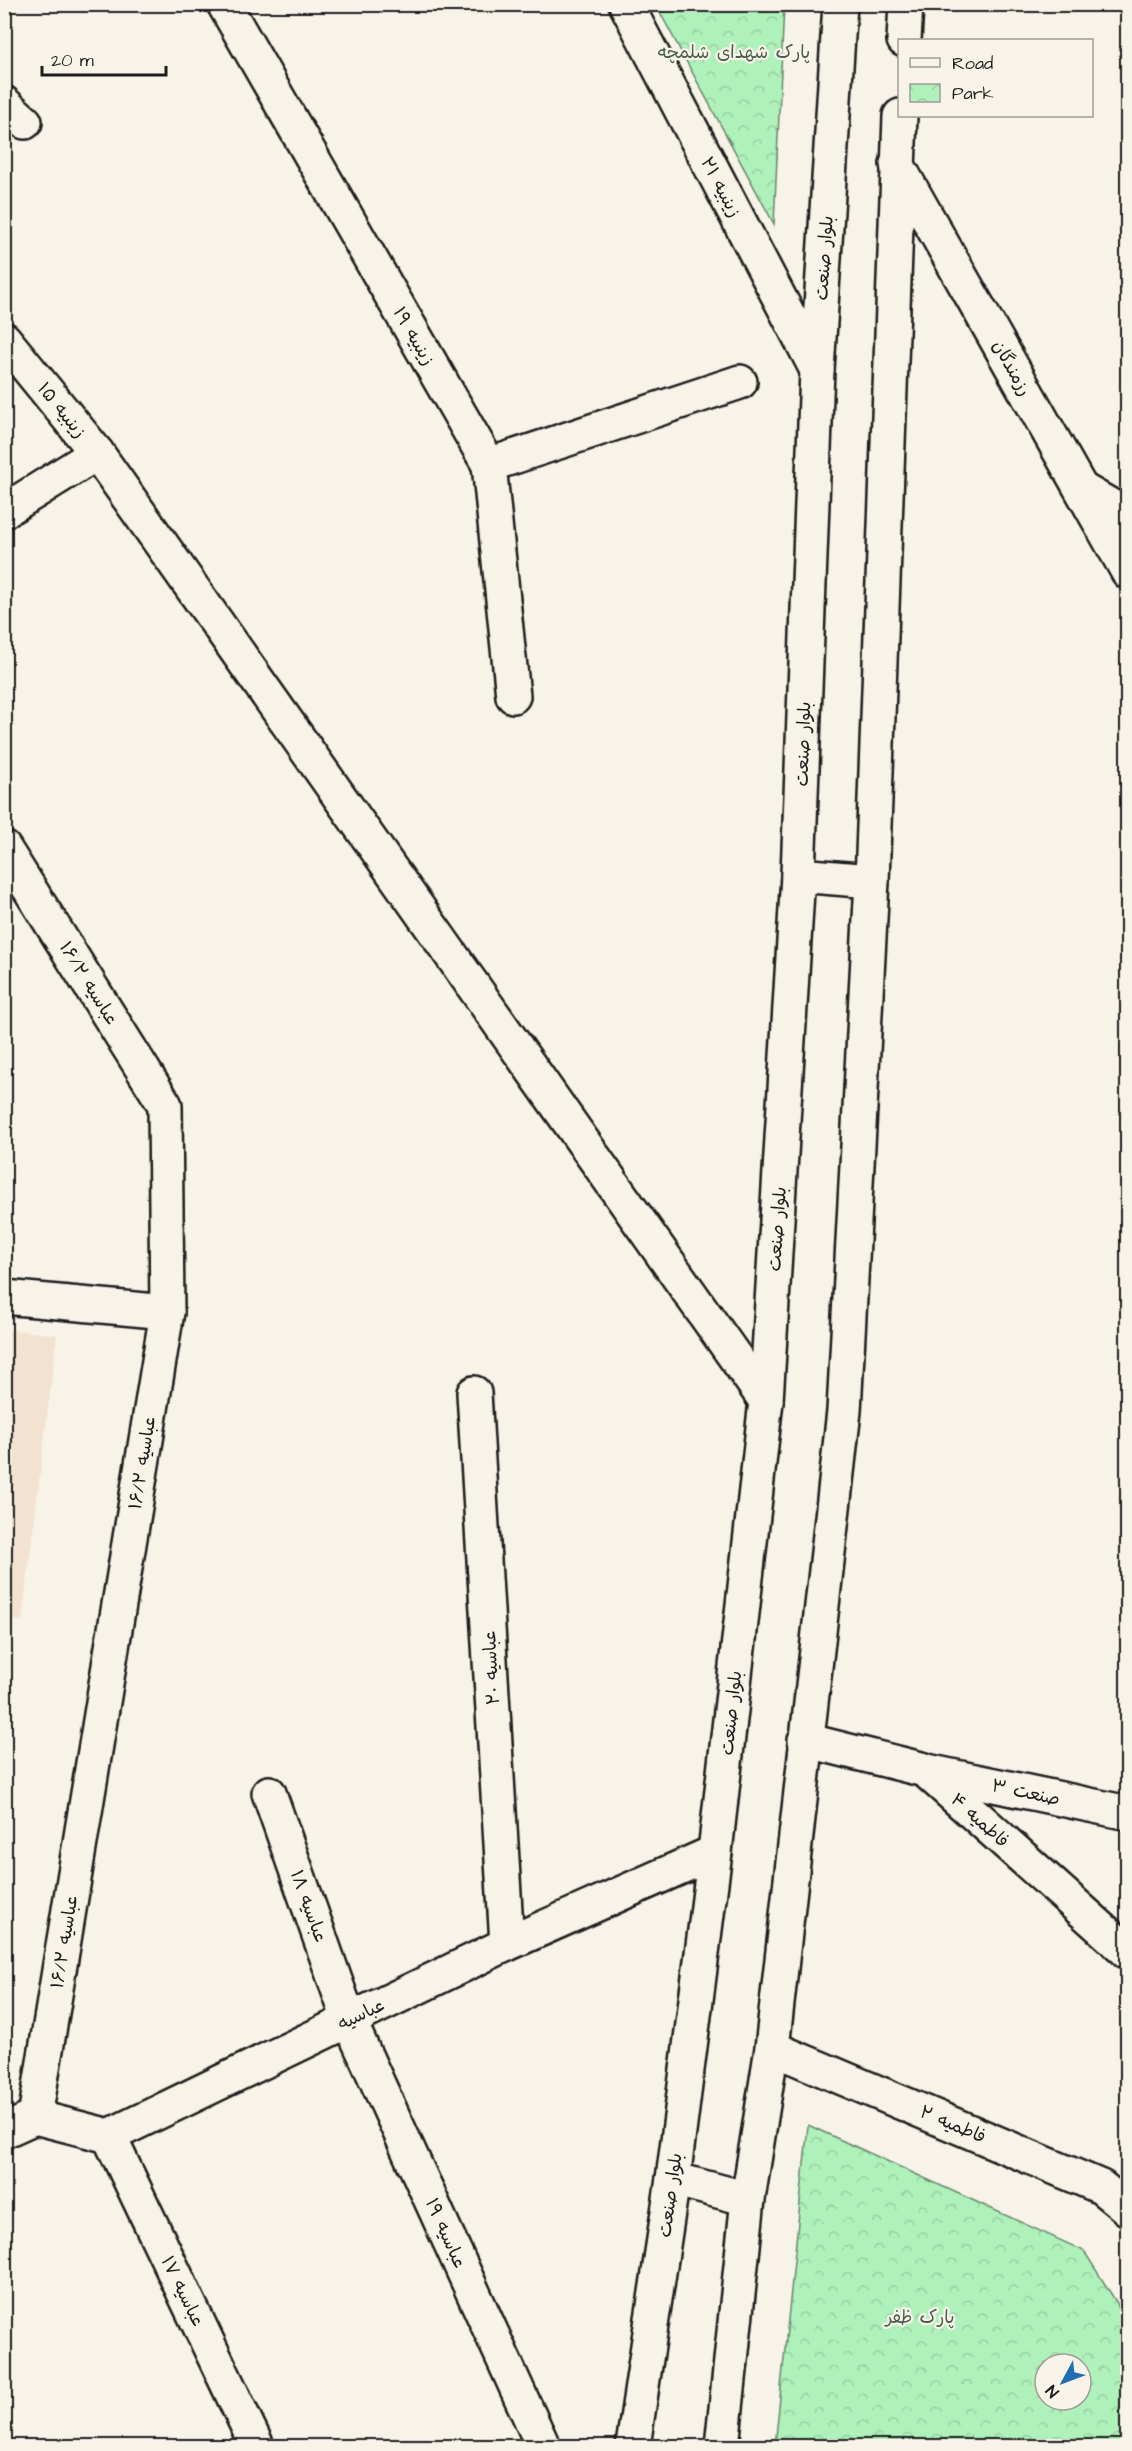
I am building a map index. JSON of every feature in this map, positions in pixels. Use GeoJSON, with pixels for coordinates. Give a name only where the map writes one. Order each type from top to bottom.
{"type":"FeatureCollection","features":[{"type":"Feature","properties":{"kind":"street","name":"زینبیه ۱۹"},"geometry":{"type":"LineString","coordinates":[[224,4],[489,465],[513,696]]}},
{"type":"Feature","properties":{"kind":"street","name":"زینبیه ۲۱"},"geometry":{"type":"LineString","coordinates":[[626,4],[817,370]]}},
{"type":"Feature","properties":{"kind":"street","name":"بلوار صنعت"},"geometry":{"type":"LineString","coordinates":[[633,2446],[673,2179],[715,1852],[766,1401],[798,875],[817,370],[840,4]]}},
{"type":"Feature","properties":{"kind":"street"},"geometry":{"type":"LineString","coordinates":[[904,39],[906,4]]}},
{"type":"Feature","properties":{"kind":"street"},"geometry":{"type":"LineString","coordinates":[[722,2446],[748,2199],[772,2048],[805,1740],[844,1411],[872,881],[900,117]]}},
{"type":"Feature","properties":{"kind":"street","name":"رزمندگان"},"geometry":{"type":"LineString","coordinates":[[897,164],[1128,572]]}},
{"type":"Feature","properties":{"kind":"street","name":"زینبیه ۱۵"},"geometry":{"type":"LineString","coordinates":[[4,339],[97,453],[766,1401]]}},
{"type":"Feature","properties":{"kind":"street"},"geometry":{"type":"LineString","coordinates":[[489,465],[740,382]]}},
{"type":"Feature","properties":{"kind":"street"},"geometry":{"type":"LineString","coordinates":[[4,512],[97,453]]}},
{"type":"Feature","properties":{"kind":"street"},"geometry":{"type":"LineString","coordinates":[[1079,488],[1128,516]]}},
{"type":"Feature","properties":{"kind":"street","name":"عباسیه ۱۶/۲"},"geometry":{"type":"LineString","coordinates":[[4,848],[165,1105],[167,1312],[35,2117]]}},
{"type":"Feature","properties":{"kind":"street"},"geometry":{"type":"LineString","coordinates":[[798,875],[872,881]]}},
{"type":"Feature","properties":{"kind":"street"},"geometry":{"type":"LineString","coordinates":[[4,1297],[167,1312]]}},
{"type":"Feature","properties":{"kind":"street","name":"عباسیه ۲۰"},"geometry":{"type":"LineString","coordinates":[[474,1393],[507,1944]]}},
{"type":"Feature","properties":{"kind":"street","name":"فاطمیه ۴"},"geometry":{"type":"LineString","coordinates":[[805,1740],[925,1770],[1128,1952]]}},
{"type":"Feature","properties":{"kind":"street","name":"صنعت ۳"},"geometry":{"type":"LineString","coordinates":[[925,1770],[1128,1813]]}},
{"type":"Feature","properties":{"kind":"street","name":"عباسیه ۱۸"},"geometry":{"type":"LineString","coordinates":[[269,1793],[349,2019]]}},
{"type":"Feature","properties":{"kind":"street","name":"عباسیه"},"geometry":{"type":"LineString","coordinates":[[109,2136],[507,1944],[715,1852]]}},
{"type":"Feature","properties":{"kind":"street","name":"عباسیه ۱۹"},"geometry":{"type":"LineString","coordinates":[[349,2019],[543,2446]]}},
{"type":"Feature","properties":{"kind":"street","name":"فاطمیه ۲"},"geometry":{"type":"LineString","coordinates":[[772,2048],[1101,2187],[1128,2209]]}},
{"type":"Feature","properties":{"kind":"street"},"geometry":{"type":"LineString","coordinates":[[4,2131],[35,2117],[109,2136]]}},
{"type":"Feature","properties":{"kind":"street","name":"عباسیه ۱۷"},"geometry":{"type":"LineString","coordinates":[[109,2136],[257,2446]]}},
{"type":"Feature","properties":{"kind":"street"},"geometry":{"type":"LineString","coordinates":[[673,2179],[748,2199]]}},
{"type":"Feature","properties":{"kind":"shaded area"},"geometry":{"type":"Polygon","coordinates":[[[5,1329],[57,1335],[22,1621],[5,1619],[5,1329]]]}},
{"type":"Feature","properties":{"kind":"green space","name":"پارک شهدای شلمچه"},"geometry":{"type":"Polygon","coordinates":[[[656,5],[784,5],[774,224],[656,5]]]}},
{"type":"Feature","properties":{"kind":"green space","name":"پارک ظفر"},"geometry":{"type":"Polygon","coordinates":[[[808,2125],[1084,2251],[1117,2303],[1127,2341],[1127,2446],[775,2446],[808,2125]]]}}]}
